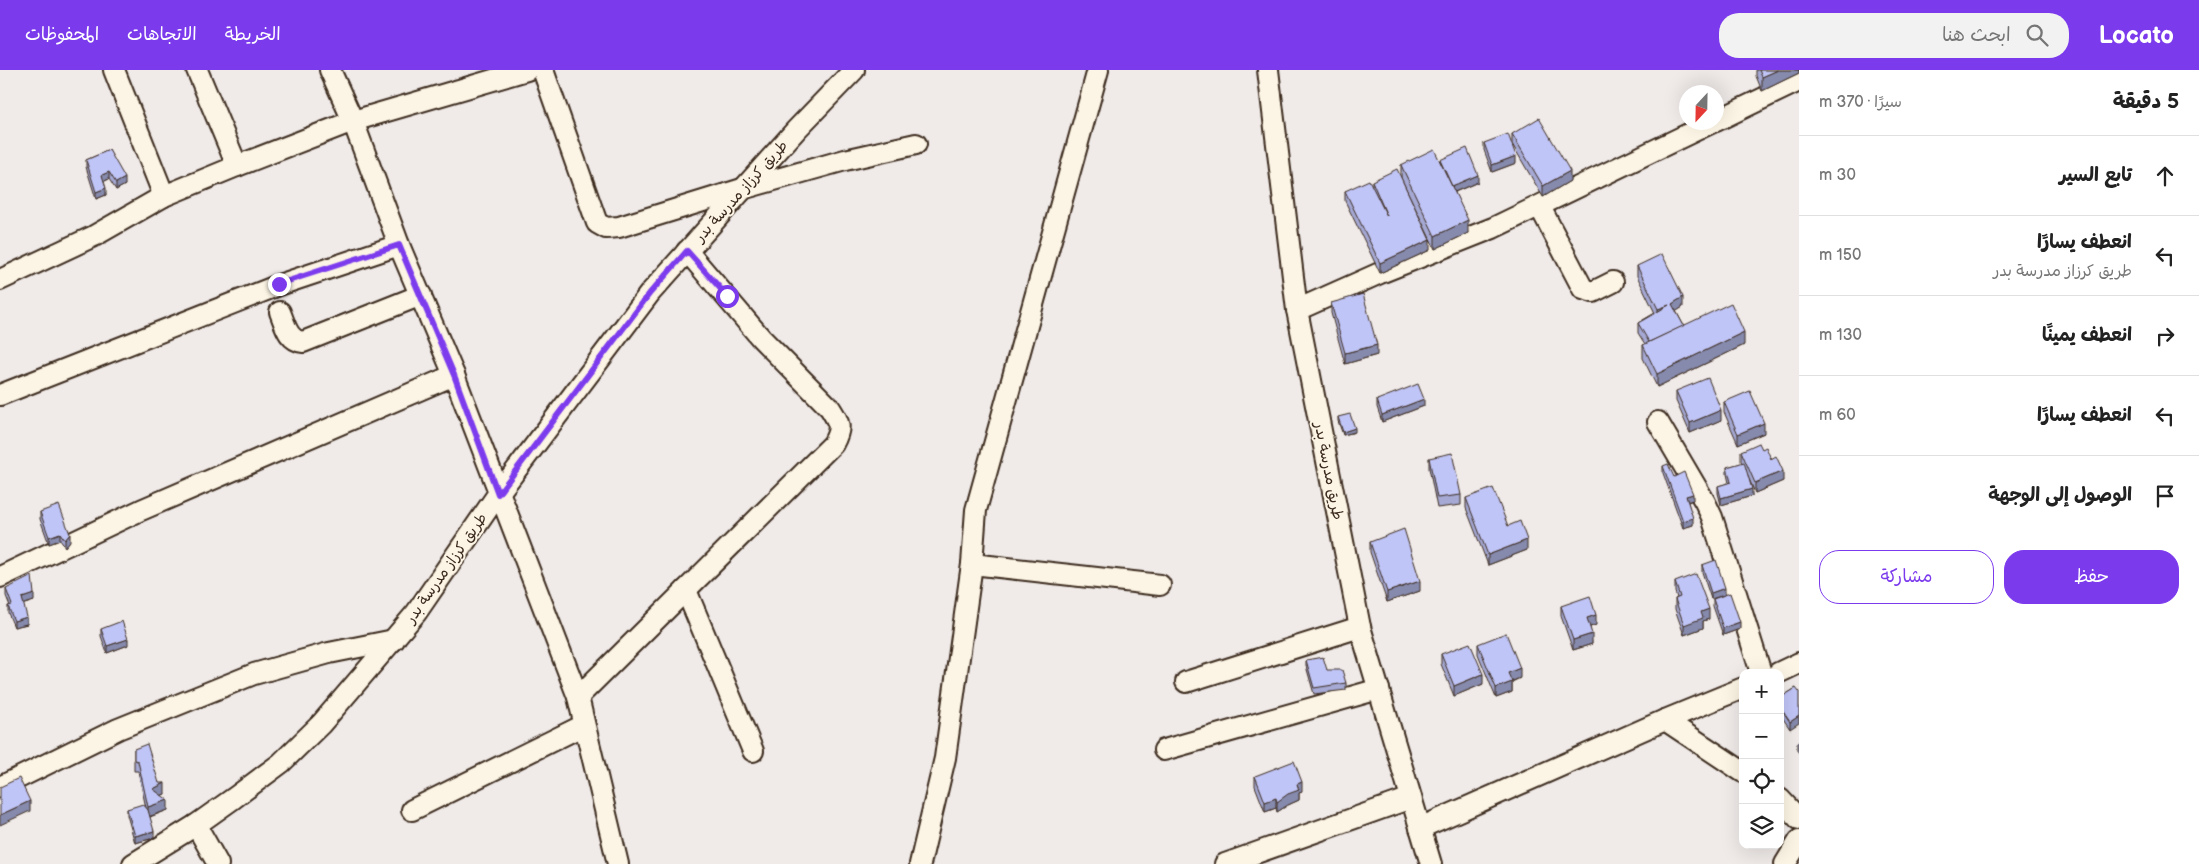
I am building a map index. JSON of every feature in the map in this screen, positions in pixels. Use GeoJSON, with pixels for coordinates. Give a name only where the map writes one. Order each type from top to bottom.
{"type":"FeatureCollection","features":[{"type":"Feature","properties":{"kind":"street"},"geometry":{"type":"LineString","coordinates":[[114,70],[164,196]]}},
{"type":"Feature","properties":{"kind":"street"},"geometry":{"type":"LineString","coordinates":[[197,70],[237,166]]}},
{"type":"Feature","properties":{"kind":"street"},"geometry":{"type":"LineString","coordinates":[[330,70],[353,121],[399,245],[422,294],[578,697],[618,864]]}},
{"type":"Feature","properties":{"kind":"street"},"geometry":{"type":"LineString","coordinates":[[0,280],[94,236],[164,196],[237,166],[353,121],[527,70]]}},
{"type":"Feature","properties":{"kind":"street"},"geometry":{"type":"LineString","coordinates":[[543,70],[597,222],[606,228],[619,227],[845,160],[916,144]]}},
{"type":"Feature","properties":{"kind":"street","name":"طريق كرزاز مدرسة بدر"},"geometry":{"type":"LineString","coordinates":[[133,864],[196,825],[281,763],[321,724],[416,613],[498,494],[650,293],[742,189],[854,70]]}},
{"type":"Feature","properties":{"kind":"street"},"geometry":{"type":"LineString","coordinates":[[920,864],[945,758],[972,564],[976,510],[1098,70]]}},
{"type":"Feature","properties":{"kind":"street","name":"طريق مدرسة بدر"},"geometry":{"type":"LineString","coordinates":[[1268,70],[1297,310],[1360,627],[1431,864]]}},
{"type":"Feature","properties":{"kind":"street"},"geometry":{"type":"LineString","coordinates":[[1724,118],[1799,81]]}},
{"type":"Feature","properties":{"kind":"street"},"geometry":{"type":"LineString","coordinates":[[1297,310],[1540,207],[1699,130]]}},
{"type":"Feature","properties":{"kind":"street"},"geometry":{"type":"LineString","coordinates":[[1540,207],[1583,289],[1593,292],[1613,282]]}},
{"type":"Feature","properties":{"kind":"street"},"geometry":{"type":"LineString","coordinates":[[0,395],[279,284],[399,245]]}},
{"type":"Feature","properties":{"kind":"street"},"geometry":{"type":"LineString","coordinates":[[578,697],[834,444],[840,430],[838,421],[830,408],[761,338],[687,251]]}},
{"type":"Feature","properties":{"kind":"street"},"geometry":{"type":"LineString","coordinates":[[280,312],[290,335],[296,342],[303,342],[422,294]]}},
{"type":"Feature","properties":{"kind":"street"},"geometry":{"type":"LineString","coordinates":[[0,577],[141,510],[454,375]]}},
{"type":"Feature","properties":{"kind":"street"},"geometry":{"type":"LineString","coordinates":[[1658,422],[1712,517],[1761,669]]}},
{"type":"Feature","properties":{"kind":"street"},"geometry":{"type":"LineString","coordinates":[[972,564],[1160,585]]}},
{"type":"Feature","properties":{"kind":"street"},"geometry":{"type":"LineString","coordinates":[[686,590],[753,750]]}},
{"type":"Feature","properties":{"kind":"street"},"geometry":{"type":"LineString","coordinates":[[1186,682],[1360,627]]}},
{"type":"Feature","properties":{"kind":"street"},"geometry":{"type":"LineString","coordinates":[[0,787],[118,729],[254,674],[329,653],[394,640]]}},
{"type":"Feature","properties":{"kind":"street"},"geometry":{"type":"LineString","coordinates":[[1784,670],[1799,663]]}},
{"type":"Feature","properties":{"kind":"street"},"geometry":{"type":"LineString","coordinates":[[1164,750],[1379,689]]}},
{"type":"Feature","properties":{"kind":"street"},"geometry":{"type":"LineString","coordinates":[[1420,828],[1665,720],[1739,690]]}},
{"type":"Feature","properties":{"kind":"street"},"geometry":{"type":"LineString","coordinates":[[1665,720],[1739,769]]}},
{"type":"Feature","properties":{"kind":"street"},"geometry":{"type":"LineString","coordinates":[[412,810],[584,724]]}},
{"type":"Feature","properties":{"kind":"street"},"geometry":{"type":"LineString","coordinates":[[1225,864],[1411,798]]}},
{"type":"Feature","properties":{"kind":"street"},"geometry":{"type":"LineString","coordinates":[[1784,803],[1799,819]]}},
{"type":"Feature","properties":{"kind":"street"},"geometry":{"type":"LineString","coordinates":[[196,825],[218,864]]}},
{"type":"Feature","properties":{"kind":"street"},"geometry":{"type":"LineString","coordinates":[[1785,864],[1799,841]]}},
{"type":"Feature","properties":{"kind":"building"},"geometry":{"type":"Polygon","coordinates":[[[1759,70],[1778,70],[1762,77],[1759,70]]]}},
{"type":"Feature","properties":{"kind":"building"},"geometry":{"type":"Polygon","coordinates":[[[1539,118],[1570,171],[1543,186],[1512,134],[1539,118]]]}},
{"type":"Feature","properties":{"kind":"building"},"geometry":{"type":"Polygon","coordinates":[[[1508,134],[1516,156],[1492,165],[1484,143],[1508,134]]]}},
{"type":"Feature","properties":{"kind":"building"},"geometry":{"type":"Polygon","coordinates":[[[1467,148],[1478,175],[1452,186],[1440,160],[1467,148]]]}},
{"type":"Feature","properties":{"kind":"building"},"geometry":{"type":"Polygon","coordinates":[[[1434,149],[1468,220],[1435,236],[1401,165],[1434,149]]]}},
{"type":"Feature","properties":{"kind":"building"},"geometry":{"type":"Polygon","coordinates":[[[109,150],[125,178],[116,183],[109,172],[102,175],[106,188],[96,192],[86,160],[109,150]]]}},
{"type":"Feature","properties":{"kind":"building"},"geometry":{"type":"Polygon","coordinates":[[[1397,169],[1430,240],[1380,263],[1345,191],[1369,180],[1387,216],[1372,181],[1397,169]]]}},
{"type":"Feature","properties":{"kind":"building"},"geometry":{"type":"Polygon","coordinates":[[[1662,254],[1683,297],[1672,304],[1684,326],[1649,342],[1638,323],[1669,305],[1658,309],[1637,266],[1662,254]]]}},
{"type":"Feature","properties":{"kind":"building"},"geometry":{"type":"Polygon","coordinates":[[[1363,294],[1377,345],[1345,353],[1331,303],[1363,294]]]}},
{"type":"Feature","properties":{"kind":"building"},"geometry":{"type":"Polygon","coordinates":[[[1731,303],[1744,332],[1657,374],[1643,345],[1731,303]]]}},
{"type":"Feature","properties":{"kind":"building"},"geometry":{"type":"Polygon","coordinates":[[[1708,378],[1721,410],[1690,423],[1676,391],[1708,378]]]}},
{"type":"Feature","properties":{"kind":"building"},"geometry":{"type":"Polygon","coordinates":[[[1418,384],[1424,399],[1382,415],[1377,400],[1418,384]]]}},
{"type":"Feature","properties":{"kind":"building"},"geometry":{"type":"Polygon","coordinates":[[[1750,391],[1764,423],[1738,434],[1724,402],[1750,391]]]}},
{"type":"Feature","properties":{"kind":"building"},"geometry":{"type":"Polygon","coordinates":[[[1350,414],[1355,428],[1343,432],[1338,417],[1350,414]]]}},
{"type":"Feature","properties":{"kind":"building"},"geometry":{"type":"Polygon","coordinates":[[[1759,443],[1762,449],[1766,447],[1771,459],[1776,456],[1783,471],[1755,483],[1741,451],[1759,443]]]}},
{"type":"Feature","properties":{"kind":"building"},"geometry":{"type":"Polygon","coordinates":[[[1452,453],[1461,495],[1437,498],[1429,458],[1452,453]]]}},
{"type":"Feature","properties":{"kind":"building"},"geometry":{"type":"Polygon","coordinates":[[[1744,462],[1752,489],[1721,498],[1718,486],[1731,482],[1727,467],[1744,462]]]}},
{"type":"Feature","properties":{"kind":"building"},"geometry":{"type":"Polygon","coordinates":[[[1668,464],[1674,477],[1684,472],[1693,494],[1686,496],[1693,518],[1683,521],[1663,466],[1668,464]]]}},
{"type":"Feature","properties":{"kind":"building"},"geometry":{"type":"Polygon","coordinates":[[[1493,488],[1508,526],[1520,521],[1527,540],[1488,555],[1466,498],[1493,488]]]}},
{"type":"Feature","properties":{"kind":"building"},"geometry":{"type":"Polygon","coordinates":[[[59,505],[70,534],[65,540],[60,533],[49,537],[40,512],[59,505]]]}},
{"type":"Feature","properties":{"kind":"building"},"geometry":{"type":"Polygon","coordinates":[[[1404,529],[1420,581],[1387,592],[1370,542],[1404,529]]]}},
{"type":"Feature","properties":{"kind":"building"},"geometry":{"type":"Polygon","coordinates":[[[1716,560],[1725,588],[1711,593],[1702,565],[1716,560]]]}},
{"type":"Feature","properties":{"kind":"building"},"geometry":{"type":"Polygon","coordinates":[[[1696,574],[1709,609],[1701,612],[1703,618],[1684,625],[1675,599],[1680,597],[1675,582],[1696,574]]]}},
{"type":"Feature","properties":{"kind":"building"},"geometry":{"type":"Polygon","coordinates":[[[32,576],[34,594],[22,598],[27,617],[14,621],[8,606],[12,605],[6,589],[32,576]]]}},
{"type":"Feature","properties":{"kind":"building"},"geometry":{"type":"Polygon","coordinates":[[[1730,593],[1740,622],[1723,628],[1713,599],[1730,593]]]}},
{"type":"Feature","properties":{"kind":"building"},"geometry":{"type":"Polygon","coordinates":[[[1590,596],[1596,615],[1587,618],[1592,634],[1573,640],[1561,606],[1590,596]]]}},
{"type":"Feature","properties":{"kind":"building"},"geometry":{"type":"Polygon","coordinates":[[[122,621],[128,639],[107,646],[101,629],[122,621]]]}},
{"type":"Feature","properties":{"kind":"building"},"geometry":{"type":"Polygon","coordinates":[[[1506,633],[1520,668],[1508,673],[1512,682],[1496,688],[1478,644],[1506,633]]]}},
{"type":"Feature","properties":{"kind":"building"},"geometry":{"type":"Polygon","coordinates":[[[1470,643],[1483,674],[1454,686],[1441,654],[1470,643]]]}},
{"type":"Feature","properties":{"kind":"building"},"geometry":{"type":"Polygon","coordinates":[[[1323,657],[1327,670],[1342,670],[1346,683],[1314,688],[1306,660],[1323,657]]]}},
{"type":"Feature","properties":{"kind":"building"},"geometry":{"type":"Polygon","coordinates":[[[1796,688],[1799,692],[1799,716],[1790,722],[1784,713],[1784,696],[1796,688]]]}},
{"type":"Feature","properties":{"kind":"building"},"geometry":{"type":"Polygon","coordinates":[[[147,744],[159,783],[165,783],[153,789],[168,800],[148,807],[138,761],[134,760],[134,749],[147,744]]]}},
{"type":"Feature","properties":{"kind":"building"},"geometry":{"type":"Polygon","coordinates":[[[1294,761],[1302,782],[1297,784],[1299,790],[1288,794],[1277,802],[1276,798],[1265,802],[1255,776],[1294,761]]]}},
{"type":"Feature","properties":{"kind":"building"},"geometry":{"type":"Polygon","coordinates":[[[19,778],[30,801],[0,815],[0,787],[19,778]]]}},
{"type":"Feature","properties":{"kind":"building"},"geometry":{"type":"Polygon","coordinates":[[[143,804],[148,810],[154,831],[135,836],[127,809],[143,804]]]}},
{"type":"Feature","properties":{"kind":"route"},"geometry":{"type":"LineString","coordinates":[[279,284],[399,245],[422,294],[498,494],[650,293],[687,251],[727,296]]}}]}
